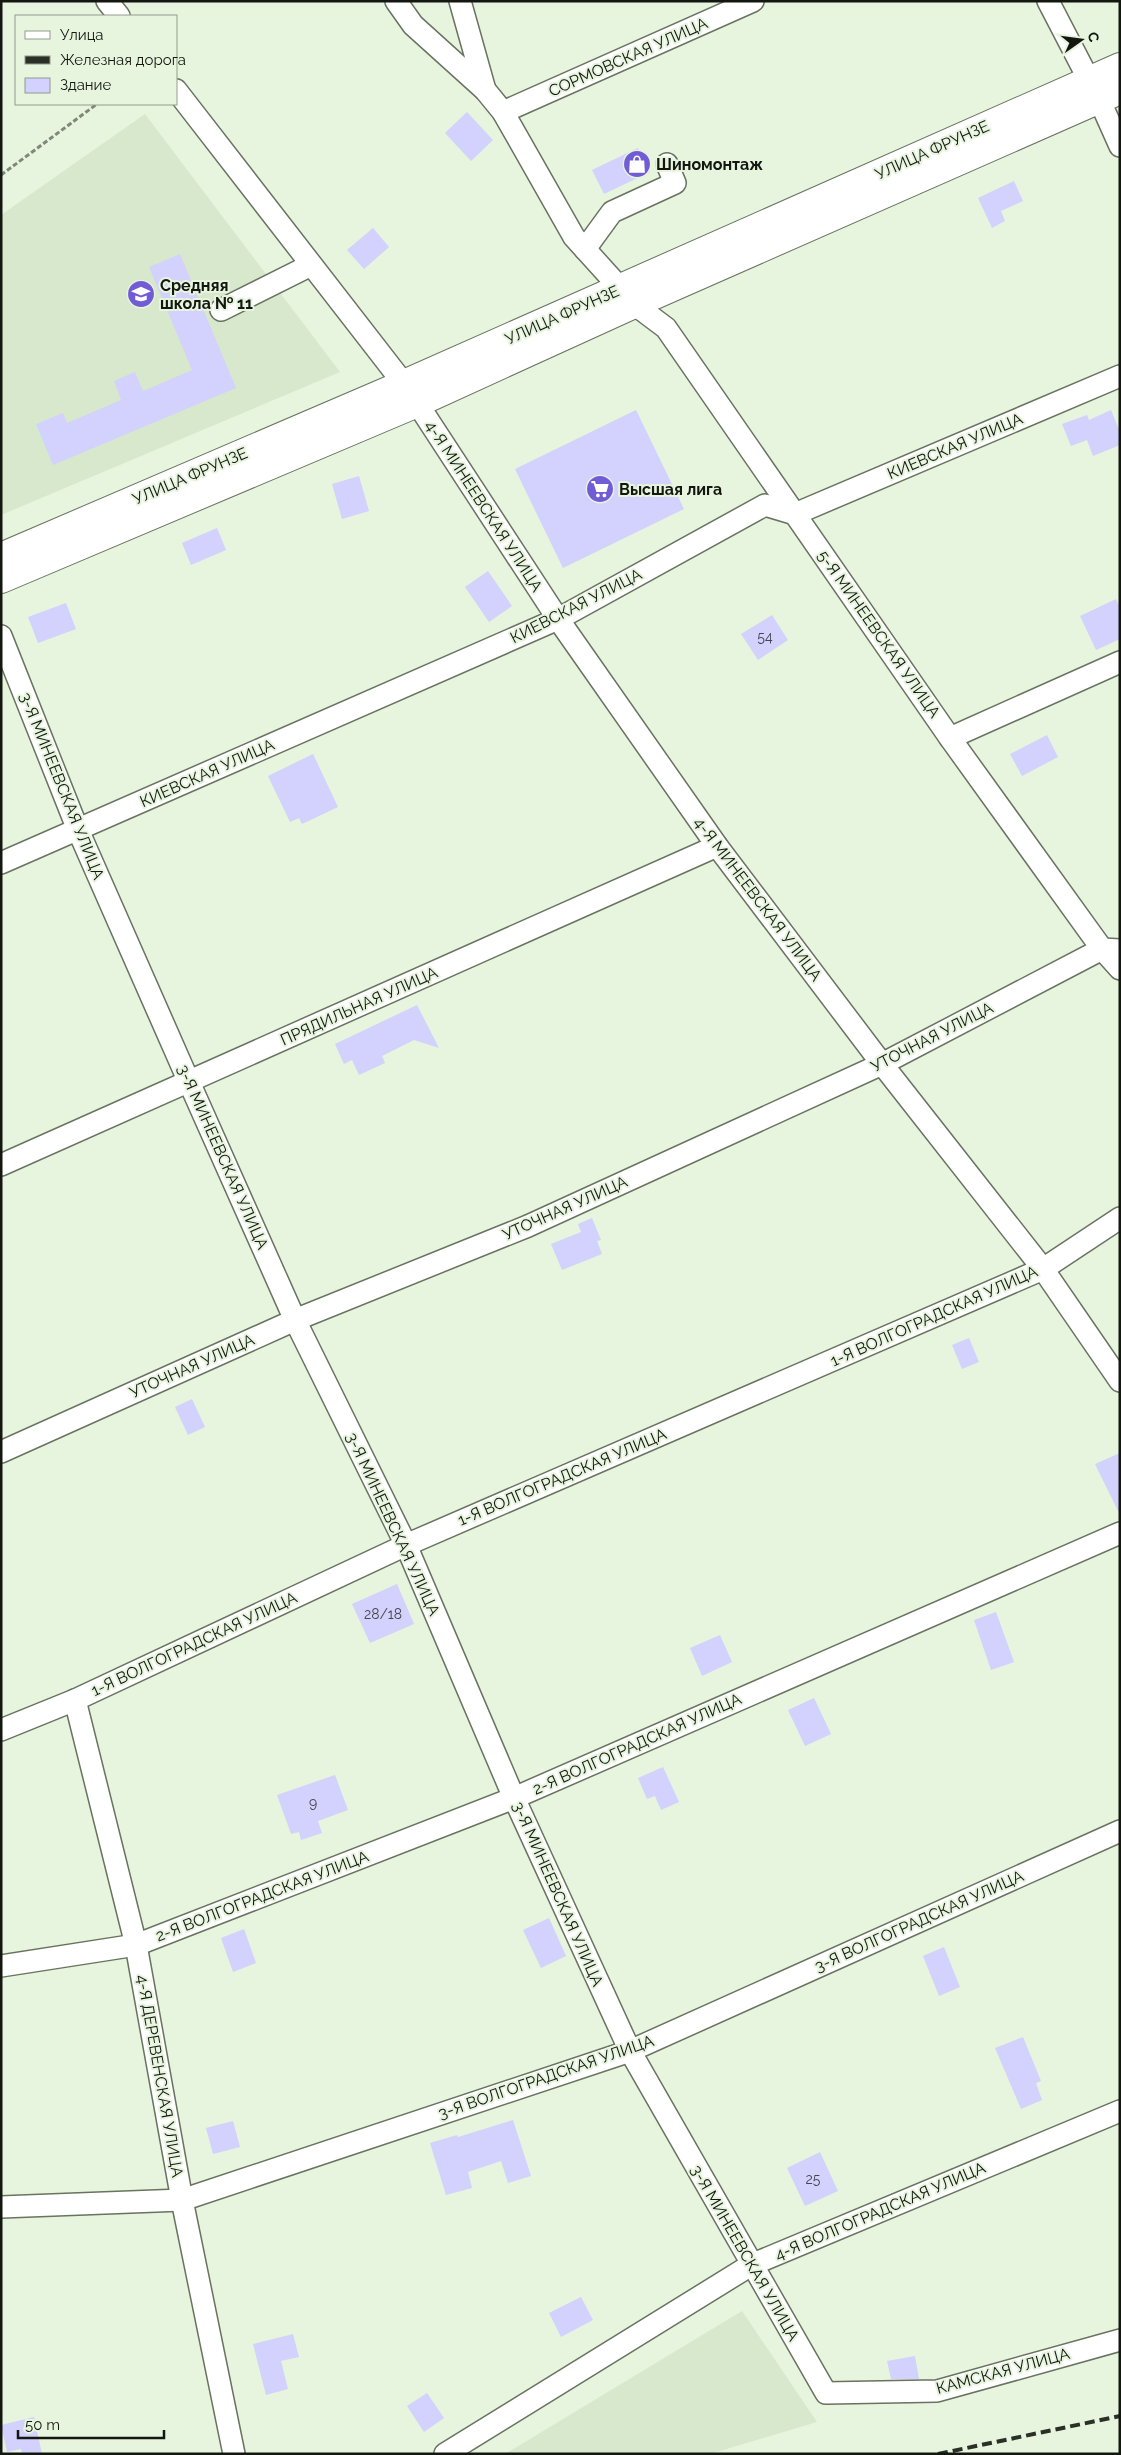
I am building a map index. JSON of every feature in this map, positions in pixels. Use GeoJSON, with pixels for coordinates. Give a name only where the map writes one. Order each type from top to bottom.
{"type":"FeatureCollection","features":[{"type":"Feature","properties":{"kind":"highway","name":"УЛИЦА ФРУНЗЕ"},"geometry":{"type":"LineString","coordinates":[[1,579],[627,296],[1102,90],[1120,67]]}},
{"type":"Feature","properties":{"kind":"highway","name":"УЛИЦА ФРУНЗЕ"},"geometry":{"type":"LineString","coordinates":[[1,557],[410,394]]}},
{"type":"Feature","properties":{"kind":"street"},"geometry":{"type":"LineString","coordinates":[[108,1],[118,15]]}},
{"type":"Feature","properties":{"kind":"street","name":"5-Я МИНЕЕВСКАЯ УЛИЦА"},"geometry":{"type":"LineString","coordinates":[[396,1],[413,25],[484,90],[503,112],[574,237],[627,296],[666,328],[950,738],[1111,949],[1120,969]]}},
{"type":"Feature","properties":{"kind":"street"},"geometry":{"type":"LineString","coordinates":[[460,1],[484,90]]}},
{"type":"Feature","properties":{"kind":"street","name":"СОРМОВСКАЯ УЛИЦА"},"geometry":{"type":"LineString","coordinates":[[503,112],[753,1]]}},
{"type":"Feature","properties":{"kind":"street"},"geometry":{"type":"LineString","coordinates":[[1048,1],[1102,90],[1120,146]]}},
{"type":"Feature","properties":{"kind":"street","name":"4-Я МИНЕЕВСКАЯ УЛИЦА"},"geometry":{"type":"LineString","coordinates":[[178,93],[410,394],[558,619],[717,846],[882,1064],[1043,1269],[1120,1381]]}},
{"type":"Feature","properties":{"kind":"street"},"geometry":{"type":"LineString","coordinates":[[585,249],[612,212],[675,183],[667,164]]}},
{"type":"Feature","properties":{"kind":"street"},"geometry":{"type":"LineString","coordinates":[[221,310],[311,265]]}},
{"type":"Feature","properties":{"kind":"street","name":"КИЕВСКАЯ УЛИЦА"},"geometry":{"type":"LineString","coordinates":[[1,863],[558,619],[765,505],[795,514],[1120,376]]}},
{"type":"Feature","properties":{"kind":"street","name":"3-Я МИНЕЕВСКАЯ УЛИЦА"},"geometry":{"type":"LineString","coordinates":[[1,636],[78,830],[188,1082],[296,1320],[406,1545],[514,1798],[630,2051],[751,2265],[826,2392]]}},
{"type":"Feature","properties":{"kind":"street"},"geometry":{"type":"LineString","coordinates":[[950,738],[1120,662]]}},
{"type":"Feature","properties":{"kind":"street","name":"ПРЯДИЛЬНАЯ УЛИЦА"},"geometry":{"type":"LineString","coordinates":[[1,1164],[717,846]]}},
{"type":"Feature","properties":{"kind":"street","name":"УТОЧНАЯ УЛИЦА"},"geometry":{"type":"LineString","coordinates":[[1,1452],[296,1320],[528,1226],[882,1064],[1111,949]]}},
{"type":"Feature","properties":{"kind":"street","name":"1-Я ВОЛГОГРАДСКАЯ УЛИЦА"},"geometry":{"type":"LineString","coordinates":[[1,1730],[75,1700],[406,1545],[1043,1269],[1120,1218]]}},
{"type":"Feature","properties":{"kind":"street","name":"2-Я ВОЛГОГРАДСКАЯ УЛИЦА"},"geometry":{"type":"LineString","coordinates":[[1,1966],[136,1945],[514,1798],[1120,1533]]}},
{"type":"Feature","properties":{"kind":"street","name":"4-Я ДЕРЕВЕНСКАЯ УЛИЦА"},"geometry":{"type":"LineString","coordinates":[[75,1700],[136,1945],[182,2200],[234,2454]]}},
{"type":"Feature","properties":{"kind":"street","name":"3-Я ВОЛГОГРАДСКАЯ УЛИЦА"},"geometry":{"type":"LineString","coordinates":[[1,2207],[182,2200],[630,2051],[1120,1831]]}},
{"type":"Feature","properties":{"kind":"street","name":"4-Я ВОЛГОГРАДСКАЯ УЛИЦА"},"geometry":{"type":"LineString","coordinates":[[445,2454],[751,2265],[1120,2111]]}},
{"type":"Feature","properties":{"kind":"street","name":"КАМСКАЯ УЛИЦА"},"geometry":{"type":"LineString","coordinates":[[826,2392],[937,2391],[1120,2340]]}},
{"type":"Feature","properties":{"kind":"path"},"geometry":{"type":"LineString","coordinates":[[1,175],[97,105]]}},
{"type":"Feature","properties":{"kind":"shaded area","name":"Средняя школа № 11"},"geometry":{"type":"Polygon","coordinates":[[[145,114],[340,372],[1,515],[1,215],[145,114]]]}},
{"type":"Feature","properties":{"kind":"shaded area"},"geometry":{"type":"Polygon","coordinates":[[[742,2311],[817,2422],[710,2454],[505,2454],[742,2311]]]}},
{"type":"Feature","properties":{"kind":"building"},"geometry":{"type":"Polygon","coordinates":[[[467,112],[493,140],[471,161],[445,133],[467,112]]]}},
{"type":"Feature","properties":{"kind":"building"},"geometry":{"type":"Polygon","coordinates":[[[638,148],[650,172],[604,194],[592,170],[638,148]]]}},
{"type":"Feature","properties":{"kind":"building"},"geometry":{"type":"Polygon","coordinates":[[[1014,181],[1023,201],[1001,211],[1005,221],[992,228],[978,198],[1014,181]]]}},
{"type":"Feature","properties":{"kind":"building"},"geometry":{"type":"Polygon","coordinates":[[[373,228],[389,247],[364,269],[347,250],[373,228]]]}},
{"type":"Feature","properties":{"kind":"building"},"geometry":{"type":"Polygon","coordinates":[[[180,254],[236,388],[53,465],[36,424],[63,413],[67,423],[121,400],[114,381],[135,372],[143,391],[192,370],[149,267],[180,254]]]}},
{"type":"Feature","properties":{"kind":"building","name":"Высшая лига"},"geometry":{"type":"Polygon","coordinates":[[[636,410],[684,509],[563,568],[515,469],[636,410]]]}},
{"type":"Feature","properties":{"kind":"building"},"geometry":{"type":"Polygon","coordinates":[[[1111,410],[1120,432],[1120,445],[1093,456],[1087,440],[1071,446],[1062,424],[1087,415],[1089,420],[1111,410]]]}},
{"type":"Feature","properties":{"kind":"building"},"geometry":{"type":"Polygon","coordinates":[[[359,476],[369,511],[342,519],[332,484],[359,476]]]}},
{"type":"Feature","properties":{"kind":"building"},"geometry":{"type":"Polygon","coordinates":[[[217,528],[226,550],[191,565],[182,543],[217,528]]]}},
{"type":"Feature","properties":{"kind":"building"},"geometry":{"type":"Polygon","coordinates":[[[488,571],[512,606],[489,622],[465,587],[488,571]]]}},
{"type":"Feature","properties":{"kind":"building"},"geometry":{"type":"Polygon","coordinates":[[[1116,599],[1120,608],[1120,639],[1096,650],[1080,616],[1116,599]]]}},
{"type":"Feature","properties":{"kind":"building"},"geometry":{"type":"Polygon","coordinates":[[[66,603],[76,629],[38,643],[28,617],[66,603]]]}},
{"type":"Feature","properties":{"kind":"building"},"geometry":{"type":"Polygon","coordinates":[[[772,615],[788,640],[758,660],[741,634],[772,615]]]}},
{"type":"Feature","properties":{"kind":"building"},"geometry":{"type":"Polygon","coordinates":[[[1047,735],[1058,757],[1022,776],[1010,754],[1047,735]]]}},
{"type":"Feature","properties":{"kind":"building"},"geometry":{"type":"Polygon","coordinates":[[[313,754],[338,807],[302,824],[299,818],[290,822],[268,776],[313,754]]]}},
{"type":"Feature","properties":{"kind":"building"},"geometry":{"type":"Polygon","coordinates":[[[417,1005],[439,1048],[414,1040],[382,1056],[385,1063],[359,1075],[352,1060],[344,1064],[335,1044],[417,1005]]]}},
{"type":"Feature","properties":{"kind":"building"},"geometry":{"type":"Polygon","coordinates":[[[592,1218],[601,1240],[597,1241],[602,1254],[562,1270],[551,1244],[581,1232],[578,1224],[592,1218]]]}},
{"type":"Feature","properties":{"kind":"building"},"geometry":{"type":"Polygon","coordinates":[[[969,1338],[979,1362],[962,1369],[952,1345],[969,1338]]]}},
{"type":"Feature","properties":{"kind":"building"},"geometry":{"type":"Polygon","coordinates":[[[192,1399],[205,1427],[188,1435],[175,1407],[192,1399]]]}},
{"type":"Feature","properties":{"kind":"building"},"geometry":{"type":"Polygon","coordinates":[[[1120,1453],[1120,1515],[1095,1464],[1120,1453]]]}},
{"type":"Feature","properties":{"kind":"building"},"geometry":{"type":"Polygon","coordinates":[[[397,1584],[414,1624],[370,1643],[352,1604],[397,1584]]]}},
{"type":"Feature","properties":{"kind":"building"},"geometry":{"type":"Polygon","coordinates":[[[996,1612],[1014,1662],[991,1670],[974,1620],[996,1612]]]}},
{"type":"Feature","properties":{"kind":"building"},"geometry":{"type":"Polygon","coordinates":[[[720,1635],[732,1662],[702,1676],[690,1648],[720,1635]]]}},
{"type":"Feature","properties":{"kind":"building"},"geometry":{"type":"Polygon","coordinates":[[[814,1698],[831,1734],[805,1746],[788,1710],[814,1698]]]}},
{"type":"Feature","properties":{"kind":"building"},"geometry":{"type":"Polygon","coordinates":[[[663,1767],[679,1802],[661,1810],[655,1796],[647,1799],[638,1778],[663,1767]]]}},
{"type":"Feature","properties":{"kind":"building"},"geometry":{"type":"Polygon","coordinates":[[[335,1775],[348,1810],[318,1821],[322,1833],[301,1840],[299,1832],[291,1834],[277,1795],[335,1775]]]}},
{"type":"Feature","properties":{"kind":"building"},"geometry":{"type":"Polygon","coordinates":[[[549,1918],[566,1956],[541,1968],[523,1930],[549,1918]]]}},
{"type":"Feature","properties":{"kind":"building"},"geometry":{"type":"Polygon","coordinates":[[[244,1929],[256,1963],[233,1972],[221,1938],[244,1929]]]}},
{"type":"Feature","properties":{"kind":"building"},"geometry":{"type":"Polygon","coordinates":[[[944,1947],[960,1987],[939,1996],[923,1956],[944,1947]]]}},
{"type":"Feature","properties":{"kind":"building"},"geometry":{"type":"Polygon","coordinates":[[[1023,2037],[1041,2081],[1036,2083],[1042,2100],[1021,2109],[995,2048],[1023,2037]]]}},
{"type":"Feature","properties":{"kind":"building"},"geometry":{"type":"Polygon","coordinates":[[[513,2120],[531,2176],[508,2183],[501,2161],[468,2172],[472,2188],[446,2195],[430,2143],[457,2135],[458,2137],[513,2120]]]}},
{"type":"Feature","properties":{"kind":"building"},"geometry":{"type":"Polygon","coordinates":[[[233,2121],[240,2147],[213,2154],[206,2128],[233,2121]]]}},
{"type":"Feature","properties":{"kind":"building"},"geometry":{"type":"Polygon","coordinates":[[[820,2152],[838,2191],[805,2206],[787,2168],[820,2152]]]}},
{"type":"Feature","properties":{"kind":"building"},"geometry":{"type":"Polygon","coordinates":[[[581,2297],[593,2320],[561,2337],[549,2313],[581,2297]]]}},
{"type":"Feature","properties":{"kind":"building"},"geometry":{"type":"Polygon","coordinates":[[[293,2334],[299,2357],[281,2361],[288,2389],[266,2395],[253,2344],[293,2334]]]}},
{"type":"Feature","properties":{"kind":"building"},"geometry":{"type":"Polygon","coordinates":[[[915,2356],[919,2379],[891,2379],[887,2361],[915,2356]]]}},
{"type":"Feature","properties":{"kind":"building"},"geometry":{"type":"Polygon","coordinates":[[[427,2393],[444,2418],[424,2432],[407,2406],[427,2393]]]}},
{"type":"Feature","properties":{"kind":"building"},"geometry":{"type":"Polygon","coordinates":[[[34,2417],[42,2454],[22,2454],[21,2449],[7,2452],[1,2425],[34,2417]]]}},
{"type":"Feature","properties":{"kind":"railway"},"geometry":{"type":"LineString","coordinates":[[938,2454],[1120,2416]]}},
{"type":"Feature","properties":{"kind":"place","name":"Шиномонтаж"},"geometry":{"type":"Point","coordinates":[637,164]}},
{"type":"Feature","properties":{"kind":"place","name":"Средняя школа № 11"},"geometry":{"type":"Point","coordinates":[141,294]}},
{"type":"Feature","properties":{"kind":"place","name":"Высшая лига"},"geometry":{"type":"Point","coordinates":[600,489]}}]}
